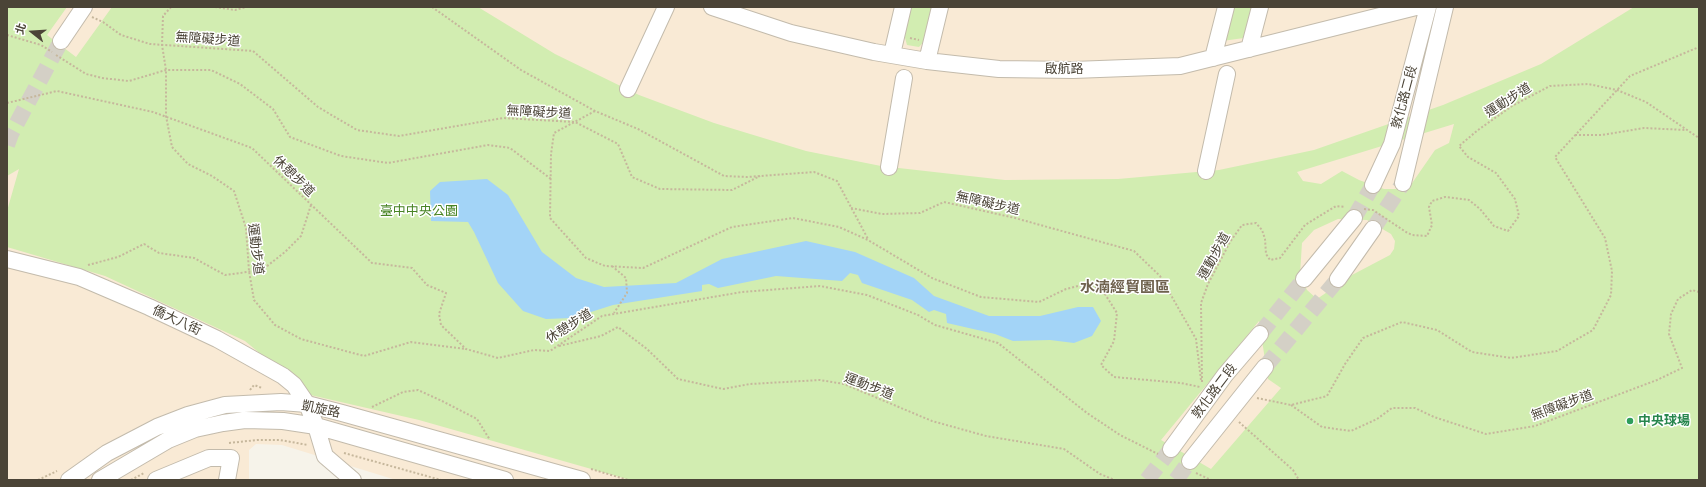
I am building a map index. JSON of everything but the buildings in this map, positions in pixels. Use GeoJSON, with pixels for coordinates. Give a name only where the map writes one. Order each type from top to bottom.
{"type":"FeatureCollection","features":[{"type":"Feature","properties":{"kind":"street"},"geometry":{"type":"LineString","coordinates":[[628,89],[666,7]]}},
{"type":"Feature","properties":{"kind":"street","name":"啟航路"},"geometry":{"type":"LineString","coordinates":[[712,7],[791,33],[852,48],[927,61],[999,69],[1073,70],[1180,66],[1416,7]]}},
{"type":"Feature","properties":{"kind":"street"},"geometry":{"type":"LineString","coordinates":[[892,54],[903,7]]}},
{"type":"Feature","properties":{"kind":"street"},"geometry":{"type":"LineString","coordinates":[[927,61],[940,7]]}},
{"type":"Feature","properties":{"kind":"street"},"geometry":{"type":"LineString","coordinates":[[1213,58],[1226,7]]}},
{"type":"Feature","properties":{"kind":"street"},"geometry":{"type":"LineString","coordinates":[[1249,49],[1260,7]]}},
{"type":"Feature","properties":{"kind":"street","name":"敦化路二段"},"geometry":{"type":"LineString","coordinates":[[1373,185],[1392,144],[1428,7]]}},
{"type":"Feature","properties":{"kind":"street","name":"敦化路二段"},"geometry":{"type":"LineString","coordinates":[[1403,183],[1443,8]]}},
{"type":"Feature","properties":{"kind":"street"},"geometry":{"type":"LineString","coordinates":[[61,41],[82,9]]}},
{"type":"Feature","properties":{"kind":"street"},"geometry":{"type":"LineString","coordinates":[[1206,172],[1227,74]]}},
{"type":"Feature","properties":{"kind":"street"},"geometry":{"type":"LineString","coordinates":[[889,167],[904,78]]}},
{"type":"Feature","properties":{"kind":"street"},"geometry":{"type":"LineString","coordinates":[[1304,279],[1355,211]]}},
{"type":"Feature","properties":{"kind":"street"},"geometry":{"type":"LineString","coordinates":[[1338,279],[1373,229]]}},
{"type":"Feature","properties":{"kind":"street","name":"僑大八街"},"geometry":{"type":"LineString","coordinates":[[7,259],[79,278],[192,326],[283,376],[294,385],[306,404],[316,426],[322,448]]}},
{"type":"Feature","properties":{"kind":"street","name":"敦化路二段"},"geometry":{"type":"LineString","coordinates":[[1166,452],[1225,375],[1260,334]]}},
{"type":"Feature","properties":{"kind":"street","name":"敦化路二段"},"geometry":{"type":"LineString","coordinates":[[1190,465],[1265,367]]}},
{"type":"Feature","properties":{"kind":"street","name":"凱旋路"},"geometry":{"type":"LineString","coordinates":[[69,480],[107,453],[157,427],[188,415],[225,405],[281,402],[306,404],[366,419],[582,480]]}},
{"type":"Feature","properties":{"kind":"street","name":"凱旋路"},"geometry":{"type":"LineString","coordinates":[[100,480],[168,440],[195,430],[223,423],[246,420],[283,421],[316,426],[505,480]]}},
{"type":"Feature","properties":{"kind":"street"},"geometry":{"type":"LineString","coordinates":[[322,448],[325,456],[353,480]]}},
{"type":"Feature","properties":{"kind":"street"},"geometry":{"type":"LineString","coordinates":[[151,476],[209,458],[231,458],[227,480]]}},
{"type":"Feature","properties":{"kind":"path","name":"運動步道"},"geometry":{"type":"LineString","coordinates":[[171,7],[163,16],[162,45],[166,70],[166,116],[172,146],[188,164],[212,176],[234,191],[246,228],[254,300],[275,325],[302,339],[364,356],[411,342],[466,349]]}},
{"type":"Feature","properties":{"kind":"path"},"geometry":{"type":"LineString","coordinates":[[215,7],[234,10],[246,7]]}},
{"type":"Feature","properties":{"kind":"path"},"geometry":{"type":"LineString","coordinates":[[432,7],[521,70],[596,111],[638,129],[724,176],[760,176]]}},
{"type":"Feature","properties":{"kind":"path","name":"無障礙步道"},"geometry":{"type":"LineString","coordinates":[[82,9],[121,35],[150,44],[253,50],[318,106],[357,130],[400,136],[503,118],[575,122],[618,144],[632,177],[660,189],[732,190],[760,176],[814,172],[837,181],[851,208],[882,214],[920,213],[944,202],[1015,218],[1134,251],[1160,276],[1196,339],[1202,387]]}},
{"type":"Feature","properties":{"kind":"path"},"geometry":{"type":"LineString","coordinates":[[7,34],[41,46],[86,74],[102,78],[129,81],[166,70],[211,70],[240,84],[273,109],[290,137],[341,156],[388,163],[488,145],[510,148],[551,179]]}},
{"type":"Feature","properties":{"kind":"path"},"geometry":{"type":"LineString","coordinates":[[907,37],[920,40]]}},
{"type":"Feature","properties":{"kind":"path","name":"運動步道"},"geometry":{"type":"LineString","coordinates":[[1202,387],[1201,303],[1208,284],[1230,242],[1242,225],[1256,224],[1262,230],[1265,239],[1266,254],[1270,260],[1280,258],[1305,225],[1336,206],[1355,211],[1373,210],[1412,235],[1427,236],[1432,225],[1429,206],[1432,201],[1445,197],[1469,200],[1480,209],[1494,226],[1508,231],[1519,216],[1515,199],[1496,173],[1468,157],[1459,146],[1478,130],[1512,106],[1550,86],[1588,84],[1617,90],[1646,102],[1699,138]]}},
{"type":"Feature","properties":{"kind":"path","name":"休憩步道"},"geometry":{"type":"LineString","coordinates":[[7,103],[57,91],[153,112],[252,148],[372,263],[412,268],[427,285],[446,293],[438,314],[441,325],[466,349],[498,358],[534,350],[550,351],[602,316],[614,313],[742,292],[820,286],[866,295],[918,315],[935,325],[998,343],[1088,413],[1120,435],[1166,452]]}},
{"type":"Feature","properties":{"kind":"path"},"geometry":{"type":"LineString","coordinates":[[596,111],[554,133],[551,154],[550,218],[586,258],[606,266],[644,268],[732,227],[793,218],[839,228],[868,240],[851,208]]}},
{"type":"Feature","properties":{"kind":"path"},"geometry":{"type":"LineString","coordinates":[[1575,135],[1602,135],[1644,128],[1688,130]]}},
{"type":"Feature","properties":{"kind":"path"},"geometry":{"type":"LineString","coordinates":[[84,268],[90,263],[118,257],[144,244],[159,253],[194,258],[225,275],[262,270],[286,252],[301,236],[311,205]]}},
{"type":"Feature","properties":{"kind":"path"},"geometry":{"type":"LineString","coordinates":[[612,266],[626,278],[627,293],[614,313]]}},
{"type":"Feature","properties":{"kind":"path","name":"無障礙步道"},"geometry":{"type":"LineString","coordinates":[[1291,405],[1322,427],[1351,431],[1377,419],[1392,408],[1414,408],[1434,417],[1486,434],[1535,426],[1657,380],[1682,368],[1669,334],[1671,314],[1678,299],[1692,290],[1699,292]]}},
{"type":"Feature","properties":{"kind":"path","name":"運動步道"},"geometry":{"type":"LineString","coordinates":[[556,347],[600,336],[618,327],[647,349],[678,379],[723,389],[750,384],[820,380],[844,384],[932,421],[986,436],[1064,449],[1100,474],[1114,480]]}},
{"type":"Feature","properties":{"kind":"path"},"geometry":{"type":"LineString","coordinates":[[372,407],[403,392],[418,390],[477,419],[490,441]]}},
{"type":"Feature","properties":{"kind":"path"},"geometry":{"type":"LineString","coordinates":[[1228,414],[1293,470],[1299,480]]}},
{"type":"Feature","properties":{"kind":"path"},"geometry":{"type":"LineString","coordinates":[[227,443],[257,440],[280,440],[322,448],[441,480]]}},
{"type":"Feature","properties":{"kind":"path"},"geometry":{"type":"LineString","coordinates":[[1190,465],[1211,480]]}},
{"type":"Feature","properties":{"kind":"path"},"geometry":{"type":"LineString","coordinates":[[132,480],[151,476]]}},
{"type":"Feature","properties":{"kind":"shaded area","name":"臺中中央公園"},"geometry":{"type":"Polygon","coordinates":[[[7,7],[1699,7],[1699,480],[396,480],[282,445],[256,444],[249,450],[249,480],[7,480],[7,7]]]}},
{"type":"Feature","properties":{"kind":"green space","name":"臺中中央公園"},"geometry":{"type":"Polygon","coordinates":[[[7,7],[67,7],[47,35],[76,57],[112,7],[478,7],[555,54],[639,95],[714,123],[806,151],[881,166],[1005,180],[1118,179],[1219,170],[1314,150],[1443,105],[1541,64],[1634,7],[1699,7],[1699,480],[630,480],[419,420],[306,394],[297,384],[245,341],[105,276],[7,247],[7,211],[19,169],[7,176],[7,7]],[[1454,124],[1297,172],[1303,181],[1321,184],[1342,171],[1359,180],[1384,189],[1408,189],[1435,150],[1449,143],[1454,124]],[[1338,219],[1314,230],[1302,243],[1300,274],[1307,290],[1317,299],[1352,275],[1390,255],[1394,249],[1395,241],[1391,234],[1367,220],[1338,219]],[[1259,321],[1161,440],[1211,469],[1281,388],[1268,379],[1259,321]]]}},
{"type":"Feature","properties":{"kind":"green space"},"geometry":{"type":"Polygon","coordinates":[[[910,7],[934,7],[926,39],[919,47],[907,45],[904,34],[910,7]]]}},
{"type":"Feature","properties":{"kind":"green space"},"geometry":{"type":"Polygon","coordinates":[[[1231,7],[1252,7],[1244,38],[1222,41],[1231,7]]]}},
{"type":"Feature","properties":{"kind":"water"},"geometry":{"type":"Polygon","coordinates":[[[487,179],[508,195],[542,252],[576,278],[604,287],[676,283],[722,259],[806,241],[855,252],[914,278],[934,296],[989,316],[1040,316],[1078,307],[1093,307],[1101,321],[1092,336],[1074,343],[1050,340],[1013,341],[995,334],[947,323],[946,314],[934,310],[929,312],[912,300],[862,283],[858,275],[850,273],[842,281],[776,276],[718,288],[709,284],[702,285],[702,291],[613,305],[572,318],[546,319],[523,311],[498,283],[468,222],[431,221],[430,191],[440,182],[487,179]]]}},
{"type":"Feature","properties":{"kind":"tunnel"},"geometry":{"type":"LineString","coordinates":[[7,145],[11,134],[61,41]]}},
{"type":"Feature","properties":{"kind":"tunnel"},"geometry":{"type":"LineString","coordinates":[[1373,229],[1403,183]]}},
{"type":"Feature","properties":{"kind":"tunnel"},"geometry":{"type":"LineString","coordinates":[[1354,218],[1373,185]]}},
{"type":"Feature","properties":{"kind":"tunnel"},"geometry":{"type":"LineString","coordinates":[[1260,334],[1304,279]]}},
{"type":"Feature","properties":{"kind":"tunnel"},"geometry":{"type":"LineString","coordinates":[[1265,367],[1338,279]]}},
{"type":"Feature","properties":{"kind":"tunnel"},"geometry":{"type":"LineString","coordinates":[[1147,480],[1171,449]]}},
{"type":"Feature","properties":{"kind":"tunnel"},"geometry":{"type":"LineString","coordinates":[[1176,480],[1190,461]]}},
{"type":"Feature","properties":{"kind":"place","name":"中央球場"},"geometry":{"type":"Point","coordinates":[1630,421]}},
{"type":"Feature","properties":{"kind":"district","name":"水湳經貿園區"},"geometry":{"type":"Point","coordinates":[1125,287]}}]}
